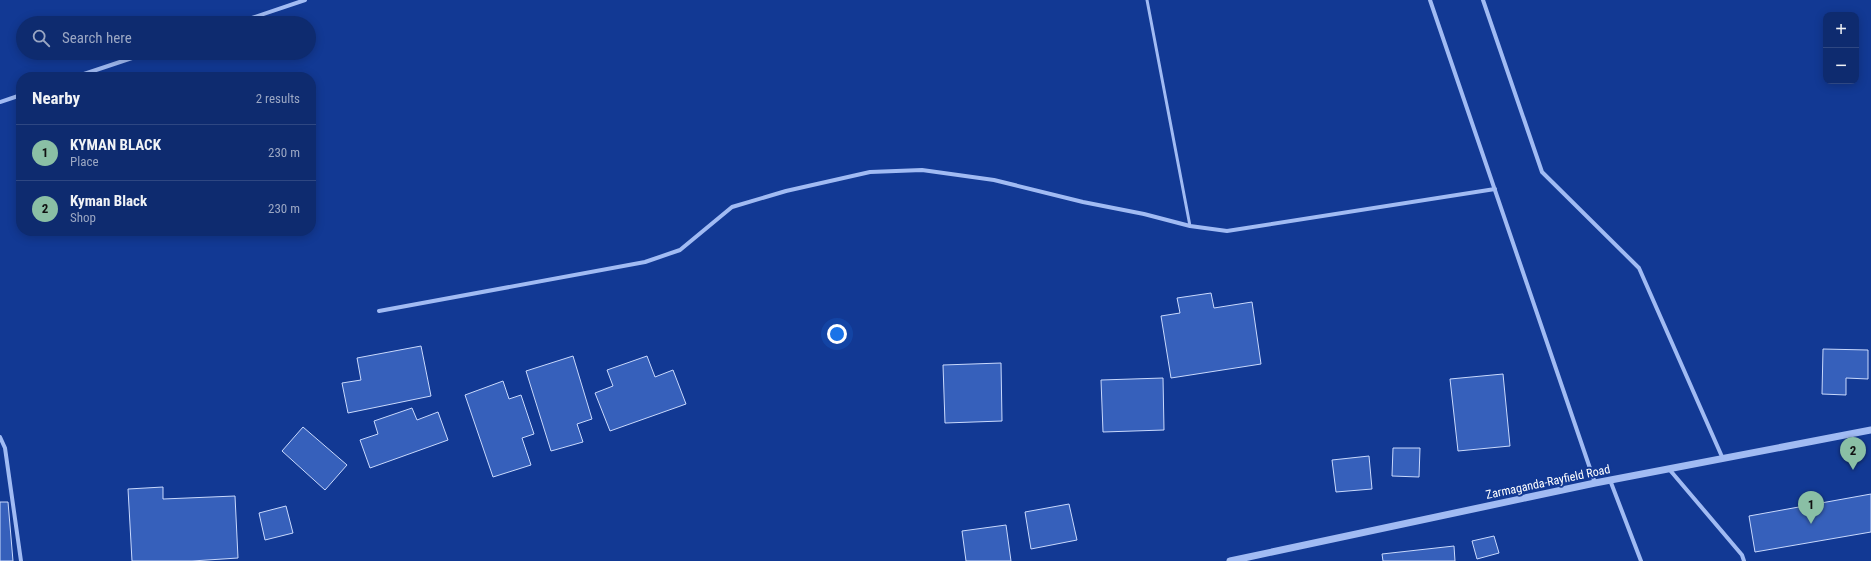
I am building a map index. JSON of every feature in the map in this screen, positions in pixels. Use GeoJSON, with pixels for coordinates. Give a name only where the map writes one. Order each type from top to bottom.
{"type":"FeatureCollection","features":[{"type":"Feature","properties":{"kind":"street"},"geometry":{"type":"LineString","coordinates":[[258,16],[305,0]]}},
{"type":"Feature","properties":{"kind":"street"},"geometry":{"type":"LineString","coordinates":[[1430,0],[1595,483]]}},
{"type":"Feature","properties":{"kind":"street"},"geometry":{"type":"LineString","coordinates":[[1483,0],[1542,172],[1639,268],[1723,459]]}},
{"type":"Feature","properties":{"kind":"street"},"geometry":{"type":"LineString","coordinates":[[90,72],[126,60]]}},
{"type":"Feature","properties":{"kind":"street"},"geometry":{"type":"LineString","coordinates":[[0,102],[16,97]]}},
{"type":"Feature","properties":{"kind":"street"},"geometry":{"type":"LineString","coordinates":[[379,311],[645,262],[680,250],[732,207],[786,191],[870,172],[922,170],[994,180],[1190,226],[1228,231],[1495,190]]}},
{"type":"Feature","properties":{"kind":"street","name":"Zarmaganda-Rayfield Road"},"geometry":{"type":"LineString","coordinates":[[1230,561],[1595,483],[1871,430]]}},
{"type":"Feature","properties":{"kind":"street"},"geometry":{"type":"LineString","coordinates":[[0,437],[5,448],[21,561]]}},
{"type":"Feature","properties":{"kind":"street"},"geometry":{"type":"LineString","coordinates":[[1669,469],[1742,555],[1744,561]]}},
{"type":"Feature","properties":{"kind":"street"},"geometry":{"type":"LineString","coordinates":[[1610,480],[1641,561]]}},
{"type":"Feature","properties":{"kind":"lane"},"geometry":{"type":"LineString","coordinates":[[1147,0],[1190,226]]}},
{"type":"Feature","properties":{"kind":"building"},"geometry":{"type":"Polygon","coordinates":[[[1211,293],[1214,308],[1252,302],[1261,364],[1171,378],[1161,316],[1180,313],[1177,298],[1211,293]]]}},
{"type":"Feature","properties":{"kind":"building"},"geometry":{"type":"Polygon","coordinates":[[[421,346],[431,396],[348,413],[342,383],[361,380],[357,358],[421,346]]]}},
{"type":"Feature","properties":{"kind":"building"},"geometry":{"type":"Polygon","coordinates":[[[1823,349],[1868,350],[1868,379],[1846,378],[1846,395],[1822,394],[1823,349]]]}},
{"type":"Feature","properties":{"kind":"building"},"geometry":{"type":"Polygon","coordinates":[[[573,356],[592,419],[577,424],[583,442],[551,451],[526,371],[573,356]]]}},
{"type":"Feature","properties":{"kind":"building"},"geometry":{"type":"Polygon","coordinates":[[[647,356],[655,377],[673,370],[686,404],[610,431],[595,393],[613,386],[607,370],[647,356]]]}},
{"type":"Feature","properties":{"kind":"building"},"geometry":{"type":"Polygon","coordinates":[[[1001,363],[1002,421],[945,423],[943,365],[1001,363]]]}},
{"type":"Feature","properties":{"kind":"building"},"geometry":{"type":"Polygon","coordinates":[[[1503,374],[1510,446],[1458,451],[1450,379],[1503,374]]]}},
{"type":"Feature","properties":{"kind":"building"},"geometry":{"type":"Polygon","coordinates":[[[1163,378],[1164,430],[1103,432],[1101,380],[1163,378]]]}},
{"type":"Feature","properties":{"kind":"building"},"geometry":{"type":"Polygon","coordinates":[[[503,381],[509,399],[521,395],[534,434],[522,438],[531,465],[493,477],[465,395],[503,381]]]}},
{"type":"Feature","properties":{"kind":"building"},"geometry":{"type":"Polygon","coordinates":[[[412,408],[417,420],[438,412],[448,440],[370,468],[360,440],[378,434],[374,421],[412,408]]]}},
{"type":"Feature","properties":{"kind":"building"},"geometry":{"type":"Polygon","coordinates":[[[303,427],[347,465],[325,490],[282,451],[303,427]]]}},
{"type":"Feature","properties":{"kind":"building"},"geometry":{"type":"Polygon","coordinates":[[[1393,448],[1420,448],[1419,477],[1392,476],[1393,448]]]}},
{"type":"Feature","properties":{"kind":"building"},"geometry":{"type":"Polygon","coordinates":[[[1369,456],[1372,489],[1336,492],[1332,460],[1369,456]]]}},
{"type":"Feature","properties":{"kind":"building"},"geometry":{"type":"Polygon","coordinates":[[[163,487],[163,499],[235,496],[238,558],[192,561],[132,561],[128,489],[163,487]]]}},
{"type":"Feature","properties":{"kind":"building"},"geometry":{"type":"Polygon","coordinates":[[[1871,494],[1871,532],[1755,552],[1749,516],[1871,494]]]}},
{"type":"Feature","properties":{"kind":"building"},"geometry":{"type":"Polygon","coordinates":[[[0,502],[8,502],[13,561],[0,561],[0,502]]]}},
{"type":"Feature","properties":{"kind":"building"},"geometry":{"type":"Polygon","coordinates":[[[1069,504],[1077,540],[1031,549],[1025,512],[1069,504]]]}},
{"type":"Feature","properties":{"kind":"building"},"geometry":{"type":"Polygon","coordinates":[[[286,506],[293,533],[265,540],[259,513],[286,506]]]}},
{"type":"Feature","properties":{"kind":"building"},"geometry":{"type":"Polygon","coordinates":[[[1006,525],[1011,561],[966,561],[962,531],[1006,525]]]}},
{"type":"Feature","properties":{"kind":"building"},"geometry":{"type":"Polygon","coordinates":[[[1494,536],[1499,553],[1477,559],[1472,541],[1494,536]]]}},
{"type":"Feature","properties":{"kind":"building"},"geometry":{"type":"Polygon","coordinates":[[[1454,546],[1455,561],[1383,561],[1382,554],[1454,546]]]}},
{"type":"Feature","properties":{"kind":"place","name":"Kyman Black"},"geometry":{"type":"Point","coordinates":[1853,470]}},
{"type":"Feature","properties":{"kind":"place","name":"KYMAN BLACK"},"geometry":{"type":"Point","coordinates":[1811,524]}}]}
